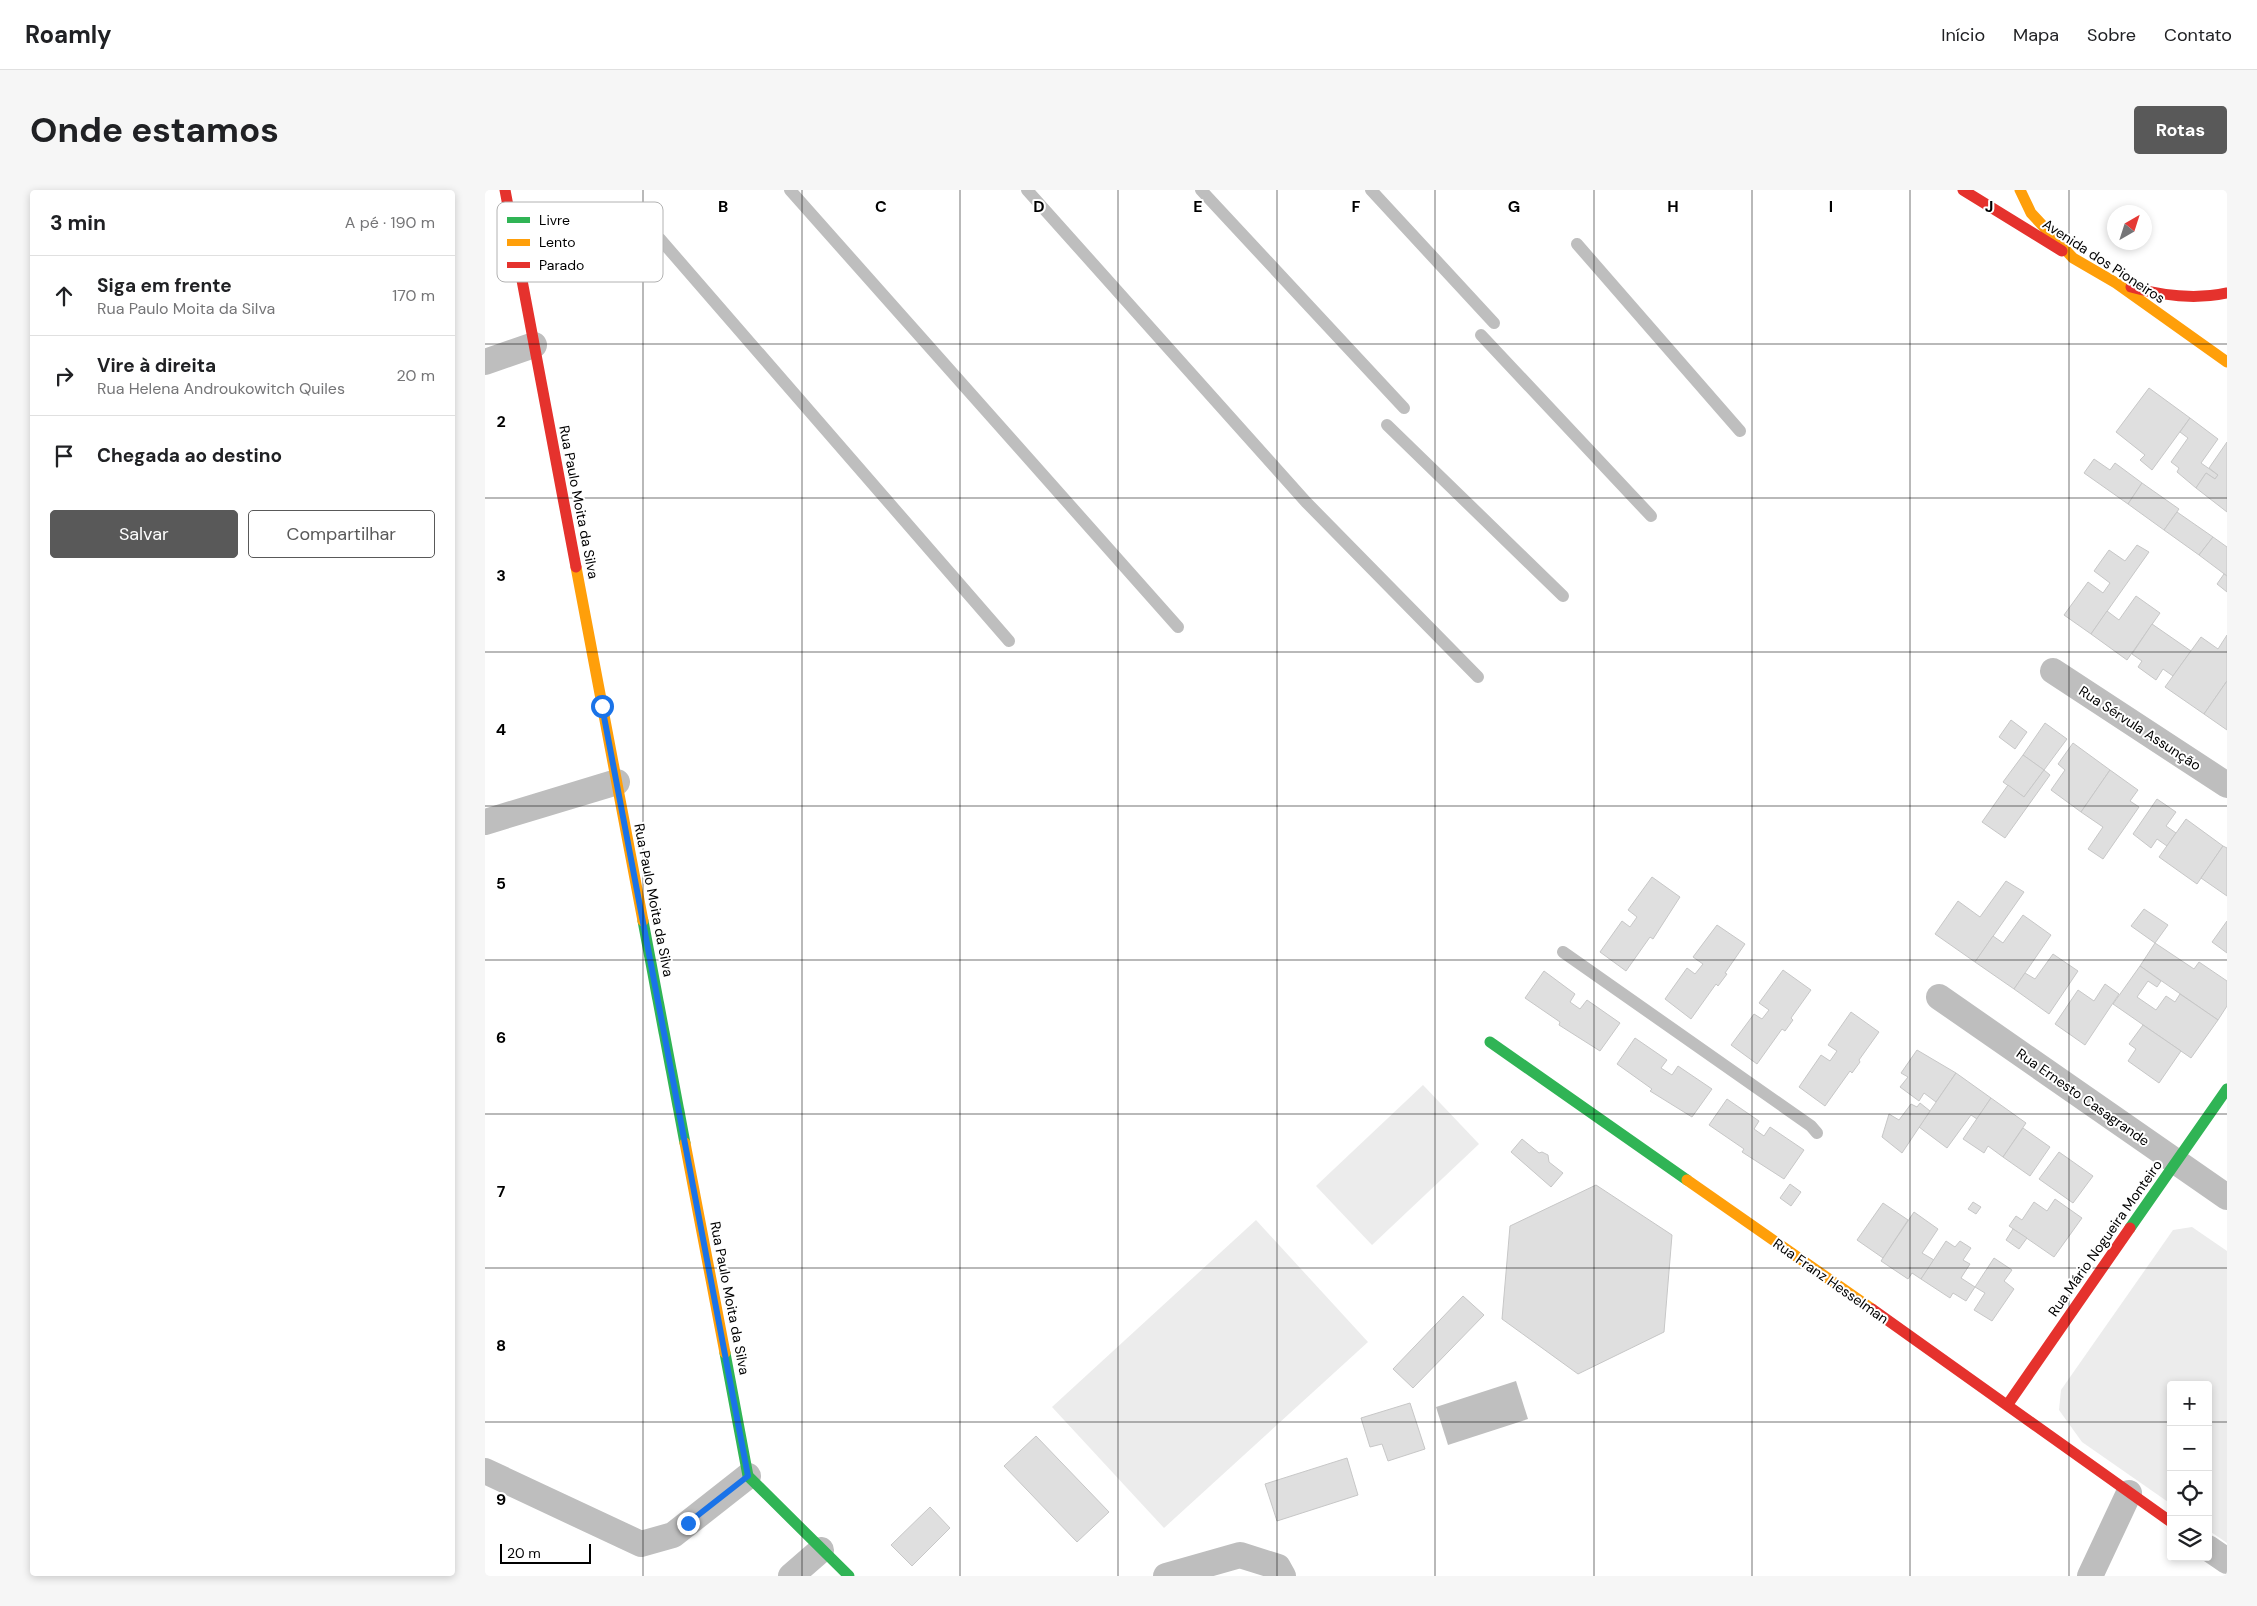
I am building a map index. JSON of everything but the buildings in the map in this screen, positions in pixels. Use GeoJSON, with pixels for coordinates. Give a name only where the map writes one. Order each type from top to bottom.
{"type":"FeatureCollection","features":[{"type":"Feature","properties":{"kind":"street","name":"Avenida dos Pioneiros"},"geometry":{"type":"LineString","coordinates":[[1963,190],[2116,283],[2227,362]]}},
{"type":"Feature","properties":{"kind":"street"},"geometry":{"type":"LineString","coordinates":[[2020,190],[2031,213],[2073,258]]}},
{"type":"Feature","properties":{"kind":"street","name":"Rua Paulo Moita da Silva"},"geometry":{"type":"LineString","coordinates":[[522,282],[748,1476]]}},
{"type":"Feature","properties":{"kind":"street"},"geometry":{"type":"LineString","coordinates":[[2116,283],[2164,296],[2215,297],[2227,293]]}},
{"type":"Feature","properties":{"kind":"street"},"geometry":{"type":"LineString","coordinates":[[485,362],[534,346]]}},
{"type":"Feature","properties":{"kind":"street","name":"Rua Sérvula Assunção"},"geometry":{"type":"LineString","coordinates":[[2053,671],[2227,785]]}},
{"type":"Feature","properties":{"kind":"street"},"geometry":{"type":"LineString","coordinates":[[485,822],[617,782]]}},
{"type":"Feature","properties":{"kind":"street","name":"Rua Ernesto Casagrande"},"geometry":{"type":"LineString","coordinates":[[1939,997],[2227,1197]]}},
{"type":"Feature","properties":{"kind":"street","name":"Rua Franz Hesselman"},"geometry":{"type":"LineString","coordinates":[[1490,1042],[2008,1404],[2167,1519]]}},
{"type":"Feature","properties":{"kind":"street","name":"Rua Mário Nogueira Monteiro"},"geometry":{"type":"LineString","coordinates":[[2008,1404],[2227,1089]]}},
{"type":"Feature","properties":{"kind":"street"},"geometry":{"type":"LineString","coordinates":[[485,1471],[641,1544],[673,1535],[748,1476],[849,1576]]}},
{"type":"Feature","properties":{"kind":"street"},"geometry":{"type":"LineString","coordinates":[[2090,1576],[2129,1493]]}},
{"type":"Feature","properties":{"kind":"street"},"geometry":{"type":"LineString","coordinates":[[791,1576],[821,1550]]}},
{"type":"Feature","properties":{"kind":"street"},"geometry":{"type":"LineString","coordinates":[[2212,1551],[2227,1562]]}},
{"type":"Feature","properties":{"kind":"street"},"geometry":{"type":"LineString","coordinates":[[1166,1576],[1240,1555],[1278,1567],[1283,1576]]}},
{"type":"Feature","properties":{"kind":"lane"},"geometry":{"type":"LineString","coordinates":[[790,190],[1178,627]]}},
{"type":"Feature","properties":{"kind":"lane"},"geometry":{"type":"LineString","coordinates":[[1027,190],[1306,502],[1478,677]]}},
{"type":"Feature","properties":{"kind":"lane"},"geometry":{"type":"LineString","coordinates":[[1201,190],[1404,408]]}},
{"type":"Feature","properties":{"kind":"lane"},"geometry":{"type":"LineString","coordinates":[[1371,190],[1493,323]]}},
{"type":"Feature","properties":{"kind":"lane"},"geometry":{"type":"LineString","coordinates":[[663,242],[1009,641]]}},
{"type":"Feature","properties":{"kind":"lane"},"geometry":{"type":"LineString","coordinates":[[1577,244],[1740,431]]}},
{"type":"Feature","properties":{"kind":"lane"},"geometry":{"type":"LineString","coordinates":[[1481,335],[1651,516]]}},
{"type":"Feature","properties":{"kind":"lane"},"geometry":{"type":"LineString","coordinates":[[1387,424],[1563,596]]}},
{"type":"Feature","properties":{"kind":"lane"},"geometry":{"type":"LineString","coordinates":[[1563,952],[1811,1126],[1817,1133]]}},
{"type":"Feature","properties":{"kind":"shaded area"},"geometry":{"type":"Polygon","coordinates":[[[1423,1085],[1479,1144],[1372,1245],[1316,1186],[1423,1085]]]}},
{"type":"Feature","properties":{"kind":"shaded area"},"geometry":{"type":"Polygon","coordinates":[[[1256,1220],[1368,1342],[1164,1528],[1052,1407],[1256,1220]]]}},
{"type":"Feature","properties":{"kind":"shaded area"},"geometry":{"type":"Polygon","coordinates":[[[2192,1227],[2227,1251],[2227,1543],[2212,1533],[2212,1381],[2167,1381],[2167,1501],[2082,1442],[2059,1410],[2061,1390],[2173,1230],[2192,1227]]]}},
{"type":"Feature","properties":{"kind":"shaded area"},"geometry":{"type":"Polygon","coordinates":[[[1516,1381],[1528,1419],[1448,1445],[1436,1407],[1516,1381]]]}},
{"type":"Feature","properties":{"kind":"traffic: fast"},"geometry":{"type":"LineString","coordinates":[[643,921],[685,1143]]}},
{"type":"Feature","properties":{"kind":"traffic: fast"},"geometry":{"type":"LineString","coordinates":[[1490,1042],[1687,1180]]}},
{"type":"Feature","properties":{"kind":"traffic: fast"},"geometry":{"type":"LineString","coordinates":[[2130,1228],[2227,1089]]}},
{"type":"Feature","properties":{"kind":"traffic: fast"},"geometry":{"type":"LineString","coordinates":[[725,1353],[748,1476],[849,1576]]}},
{"type":"Feature","properties":{"kind":"traffic: slow"},"geometry":{"type":"LineString","coordinates":[[2020,190],[2031,213],[2073,258],[2116,283],[2227,362]]}},
{"type":"Feature","properties":{"kind":"traffic: slow"},"geometry":{"type":"LineString","coordinates":[[576,567],[643,921]]}},
{"type":"Feature","properties":{"kind":"traffic: slow"},"geometry":{"type":"LineString","coordinates":[[685,1143],[725,1353]]}},
{"type":"Feature","properties":{"kind":"traffic: slow"},"geometry":{"type":"LineString","coordinates":[[1687,1180],[1872,1309]]}},
{"type":"Feature","properties":{"kind":"traffic: jam"},"geometry":{"type":"LineString","coordinates":[[505,190],[507,202]]}},
{"type":"Feature","properties":{"kind":"traffic: jam"},"geometry":{"type":"LineString","coordinates":[[1963,190],[2062,251]]}},
{"type":"Feature","properties":{"kind":"traffic: jam"},"geometry":{"type":"LineString","coordinates":[[522,282],[576,567]]}},
{"type":"Feature","properties":{"kind":"traffic: jam"},"geometry":{"type":"LineString","coordinates":[[2131,287],[2155,293],[2191,297],[2227,293]]}},
{"type":"Feature","properties":{"kind":"traffic: jam"},"geometry":{"type":"LineString","coordinates":[[2008,1404],[2130,1228]]}},
{"type":"Feature","properties":{"kind":"traffic: jam"},"geometry":{"type":"LineString","coordinates":[[1872,1309],[2167,1519]]}},
{"type":"Feature","properties":{"kind":"route"},"geometry":{"type":"LineString","coordinates":[[602,706],[748,1476],[688,1523]]}}]}
